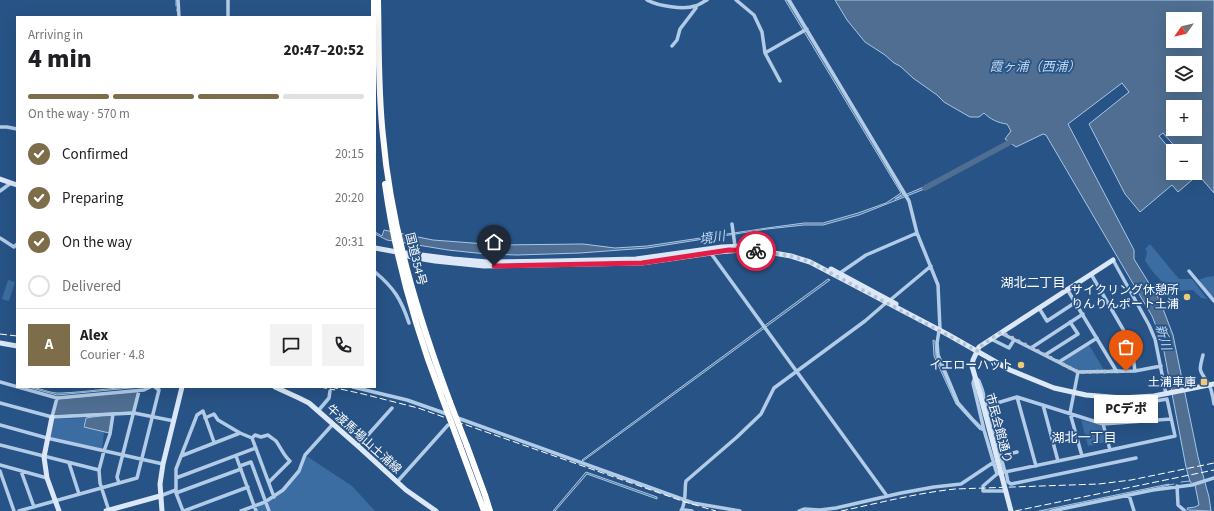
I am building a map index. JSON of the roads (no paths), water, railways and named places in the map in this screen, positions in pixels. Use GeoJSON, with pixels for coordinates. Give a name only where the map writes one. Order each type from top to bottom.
{"type":"FeatureCollection","features":[{"type":"Feature","properties":{"kind":"highway"},"geometry":{"type":"LineString","coordinates":[[374,0],[374,16]]}},
{"type":"Feature","properties":{"kind":"highway","name":"国道354号"},"geometry":{"type":"LineString","coordinates":[[378,0],[379,83],[383,137],[395,231]]}},
{"type":"Feature","properties":{"kind":"highway","name":"国道354号"},"geometry":{"type":"LineString","coordinates":[[376,98],[379,138],[395,231],[415,319],[429,363],[484,511]]}},
{"type":"Feature","properties":{"kind":"highway","name":"国道354号"},"geometry":{"type":"LineString","coordinates":[[399,249],[450,402],[490,511]]}},
{"type":"Feature","properties":{"kind":"street"},"geometry":{"type":"LineString","coordinates":[[178,0],[179,16]]}},
{"type":"Feature","properties":{"kind":"street"},"geometry":{"type":"LineString","coordinates":[[228,0],[228,16]]}},
{"type":"Feature","properties":{"kind":"street"},"geometry":{"type":"LineString","coordinates":[[647,0],[652,3],[681,8],[696,6],[707,0]]}},
{"type":"Feature","properties":{"kind":"street"},"geometry":{"type":"LineString","coordinates":[[736,0],[754,15],[762,32],[765,53],[780,81]]}},
{"type":"Feature","properties":{"kind":"street"},"geometry":{"type":"LineString","coordinates":[[789,0],[909,201],[917,233],[932,266],[938,285],[939,330],[936,343],[938,355],[958,403],[984,430]]}},
{"type":"Feature","properties":{"kind":"street"},"geometry":{"type":"LineString","coordinates":[[672,46],[677,40],[680,29],[696,6]]}},
{"type":"Feature","properties":{"kind":"street"},"geometry":{"type":"LineString","coordinates":[[765,53],[807,29]]}},
{"type":"Feature","properties":{"kind":"street"},"geometry":{"type":"LineString","coordinates":[[0,127],[16,129]]}},
{"type":"Feature","properties":{"kind":"street"},"geometry":{"type":"LineString","coordinates":[[0,179],[16,185]]}},
{"type":"Feature","properties":{"kind":"street"},"geometry":{"type":"LineString","coordinates":[[0,191],[11,183]]}},
{"type":"Feature","properties":{"kind":"street"},"geometry":{"type":"LineString","coordinates":[[732,225],[735,244]]}},
{"type":"Feature","properties":{"kind":"street"},"geometry":{"type":"LineString","coordinates":[[840,273],[866,255],[917,233]]}},
{"type":"Feature","properties":{"kind":"street"},"geometry":{"type":"LineString","coordinates":[[0,238],[14,247],[16,245]]}},
{"type":"Feature","properties":{"kind":"street"},"geometry":{"type":"LineString","coordinates":[[709,251],[735,244],[788,252],[809,258],[840,273],[888,302]]}},
{"type":"Feature","properties":{"kind":"street"},"geometry":{"type":"LineString","coordinates":[[376,248],[399,249],[487,262],[636,259],[709,251],[742,250],[768,252],[791,256],[810,262],[888,302],[1026,378],[1073,393],[1099,397],[1132,398],[1167,394],[1212,385]]}},
{"type":"Feature","properties":{"kind":"street"},"geometry":{"type":"LineString","coordinates":[[709,251],[887,496]]}},
{"type":"Feature","properties":{"kind":"street"},"geometry":{"type":"LineString","coordinates":[[977,351],[981,346],[1001,332],[1113,260],[1149,325],[1155,339],[1167,394]]}},
{"type":"Feature","properties":{"kind":"street"},"geometry":{"type":"LineString","coordinates":[[692,511],[684,510],[686,499],[686,481],[761,414],[774,388],[865,321],[932,266]]}},
{"type":"Feature","properties":{"kind":"street"},"geometry":{"type":"LineString","coordinates":[[1189,271],[1214,301]]}},
{"type":"Feature","properties":{"kind":"street"},"geometry":{"type":"LineString","coordinates":[[376,273],[399,298],[404,306],[408,323]]}},
{"type":"Feature","properties":{"kind":"street"},"geometry":{"type":"LineString","coordinates":[[1091,274],[1131,343],[1135,371]]}},
{"type":"Feature","properties":{"kind":"street"},"geometry":{"type":"LineString","coordinates":[[1068,289],[1117,372]]}},
{"type":"Feature","properties":{"kind":"street"},"geometry":{"type":"LineString","coordinates":[[1039,308],[1047,321],[1076,302]]}},
{"type":"Feature","properties":{"kind":"street"},"geometry":{"type":"LineString","coordinates":[[1031,348],[1083,314]]}},
{"type":"Feature","properties":{"kind":"street"},"geometry":{"type":"LineString","coordinates":[[1045,355],[1078,334],[1070,322]]}},
{"type":"Feature","properties":{"kind":"street"},"geometry":{"type":"LineString","coordinates":[[1001,332],[1078,372],[1135,371],[1161,366]]}},
{"type":"Feature","properties":{"kind":"street"},"geometry":{"type":"LineString","coordinates":[[1059,362],[1097,338]]}},
{"type":"Feature","properties":{"kind":"street"},"geometry":{"type":"LineString","coordinates":[[991,339],[1009,348],[1014,340]]}},
{"type":"Feature","properties":{"kind":"street"},"geometry":{"type":"LineString","coordinates":[[0,343],[16,346]]}},
{"type":"Feature","properties":{"kind":"street","name":"市民会館通り"},"geometry":{"type":"LineString","coordinates":[[977,351],[972,363],[1011,511]]}},
{"type":"Feature","properties":{"kind":"street"},"geometry":{"type":"LineString","coordinates":[[1204,355],[1200,370],[1203,377],[1212,385],[1214,404]]}},
{"type":"Feature","properties":{"kind":"street"},"geometry":{"type":"LineString","coordinates":[[1078,372],[1070,413],[1082,456]]}},
{"type":"Feature","properties":{"kind":"street"},"geometry":{"type":"LineString","coordinates":[[997,474],[984,430],[973,383],[975,377],[979,381],[1008,482],[1011,484],[1136,458]]}},
{"type":"Feature","properties":{"kind":"street"},"geometry":{"type":"LineString","coordinates":[[0,382],[16,386]]}},
{"type":"Feature","properties":{"kind":"street"},"geometry":{"type":"LineString","coordinates":[[21,388],[57,398],[139,391],[148,388]]}},
{"type":"Feature","properties":{"kind":"street"},"geometry":{"type":"LineString","coordinates":[[19,511],[137,478],[159,390],[156,388]]}},
{"type":"Feature","properties":{"kind":"street"},"geometry":{"type":"LineString","coordinates":[[162,511],[160,484],[163,464],[182,388]]}},
{"type":"Feature","properties":{"kind":"street","name":"牛渡馬場山土浦線"},"geometry":{"type":"LineString","coordinates":[[277,388],[304,400],[358,446],[415,498],[436,511]]}},
{"type":"Feature","properties":{"kind":"street"},"geometry":{"type":"LineString","coordinates":[[357,388],[407,400],[686,499],[693,503],[740,511]]}},
{"type":"Feature","properties":{"kind":"street"},"geometry":{"type":"LineString","coordinates":[[119,483],[117,476],[139,391]]}},
{"type":"Feature","properties":{"kind":"street"},"geometry":{"type":"LineString","coordinates":[[318,411],[329,398],[330,391]]}},
{"type":"Feature","properties":{"kind":"street"},"geometry":{"type":"LineString","coordinates":[[987,406],[1017,397],[1103,424],[1171,419]]}},
{"type":"Feature","properties":{"kind":"street"},"geometry":{"type":"LineString","coordinates":[[1017,397],[1036,466]]}},
{"type":"Feature","properties":{"kind":"street"},"geometry":{"type":"LineString","coordinates":[[57,398],[44,457],[47,478],[59,511]]}},
{"type":"Feature","properties":{"kind":"street"},"geometry":{"type":"LineString","coordinates":[[1002,491],[983,491],[983,488],[997,474],[1175,436],[1167,399],[1142,403],[1136,402],[1132,398]]}},
{"type":"Feature","properties":{"kind":"street"},"geometry":{"type":"LineString","coordinates":[[0,403],[52,417],[134,413],[174,421]]}},
{"type":"Feature","properties":{"kind":"street"},"geometry":{"type":"LineString","coordinates":[[1043,405],[1058,461]]}},
{"type":"Feature","properties":{"kind":"street"},"geometry":{"type":"LineString","coordinates":[[358,446],[392,408]]}},
{"type":"Feature","properties":{"kind":"street"},"geometry":{"type":"LineString","coordinates":[[214,442],[203,411],[197,415],[176,469],[176,492],[183,511],[248,488]]}},
{"type":"Feature","properties":{"kind":"street"},"geometry":{"type":"LineString","coordinates":[[114,414],[110,434],[99,470],[101,488],[108,511],[176,492],[240,468],[251,462],[269,511]]}},
{"type":"Feature","properties":{"kind":"street"},"geometry":{"type":"LineString","coordinates":[[206,418],[214,414],[218,420],[252,438],[274,497]]}},
{"type":"Feature","properties":{"kind":"street"},"geometry":{"type":"LineString","coordinates":[[241,511],[266,502],[283,490],[299,471],[305,455],[333,424]]}},
{"type":"Feature","properties":{"kind":"street"},"geometry":{"type":"LineString","coordinates":[[1103,424],[1110,450]]}},
{"type":"Feature","properties":{"kind":"street"},"geometry":{"type":"LineString","coordinates":[[0,425],[47,438],[163,464]]}},
{"type":"Feature","properties":{"kind":"street"},"geometry":{"type":"LineString","coordinates":[[397,482],[448,425]]}},
{"type":"Feature","properties":{"kind":"street"},"geometry":{"type":"LineString","coordinates":[[181,456],[240,433]]}},
{"type":"Feature","properties":{"kind":"street"},"geometry":{"type":"LineString","coordinates":[[252,438],[255,435],[261,437],[268,435],[274,439],[284,452],[285,457],[290,461],[269,482]]}},
{"type":"Feature","properties":{"kind":"street"},"geometry":{"type":"LineString","coordinates":[[0,445],[99,470]]}},
{"type":"Feature","properties":{"kind":"street"},"geometry":{"type":"LineString","coordinates":[[176,478],[256,448]]}},
{"type":"Feature","properties":{"kind":"street"},"geometry":{"type":"LineString","coordinates":[[1000,456],[1017,452]]}},
{"type":"Feature","properties":{"kind":"street"},"geometry":{"type":"LineString","coordinates":[[236,456],[256,511]]}},
{"type":"Feature","properties":{"kind":"street"},"geometry":{"type":"LineString","coordinates":[[799,511],[836,508],[887,496],[934,487],[961,484],[994,462]]}},
{"type":"Feature","properties":{"kind":"street"},"geometry":{"type":"LineString","coordinates":[[69,463],[78,494]]}},
{"type":"Feature","properties":{"kind":"street"},"geometry":{"type":"LineString","coordinates":[[0,465],[47,478]]}},
{"type":"Feature","properties":{"kind":"street"},"geometry":{"type":"LineString","coordinates":[[0,471],[14,511]]}},
{"type":"Feature","properties":{"kind":"street"},"geometry":{"type":"LineString","coordinates":[[21,471],[34,507]]}},
{"type":"Feature","properties":{"kind":"street"},"geometry":{"type":"LineString","coordinates":[[1052,511],[1177,486],[1192,485],[1214,478]]}},
{"type":"Feature","properties":{"kind":"street"},"geometry":{"type":"LineString","coordinates":[[1177,486],[1178,505],[1185,511]]}},
{"type":"Feature","properties":{"kind":"street"},"geometry":{"type":"LineString","coordinates":[[1130,495],[1134,511]]}},
{"type":"Feature","properties":{"kind":"water"},"geometry":{"type":"Polygon","coordinates":[[[785,0],[787,0],[903,194],[895,199],[931,184],[932,186],[859,215],[823,225],[804,225],[767,229],[647,248],[580,253],[517,255],[486,254],[448,250],[387,240],[376,234],[376,233],[382,236],[384,230],[433,240],[499,245],[583,244],[615,248],[647,246],[804,223],[823,223],[886,203],[901,193],[785,0]]]}},
{"type":"Feature","properties":{"kind":"water","name":"霞ヶ浦（西浦）"},"geometry":{"type":"Polygon","coordinates":[[[835,0],[1214,0],[1214,193],[1202,179],[1202,144],[1173,144],[1163,133],[1159,136],[1166,144],[1166,180],[1192,180],[1178,192],[1172,185],[1140,212],[1125,194],[1089,124],[1129,92],[1122,83],[1068,124],[1134,250],[1134,259],[1160,301],[1173,335],[1198,457],[1209,497],[1211,511],[1188,510],[1187,508],[1199,505],[1195,485],[1190,482],[1186,467],[1162,341],[1152,316],[1046,135],[1043,134],[1016,147],[1005,139],[1011,131],[1007,124],[1000,123],[984,113],[979,117],[970,117],[944,102],[900,66],[865,42],[847,20],[835,0]]]}},
{"type":"Feature","properties":{"kind":"water"},"geometry":{"type":"Polygon","coordinates":[[[828,279],[830,280],[583,461],[582,460],[828,279]]]}},
{"type":"Feature","properties":{"kind":"water"},"geometry":{"type":"Polygon","coordinates":[[[933,340],[935,341],[936,356],[957,404],[981,428],[980,430],[956,404],[934,356],[933,340]]]}},
{"type":"Feature","properties":{"kind":"water"},"geometry":{"type":"Polygon","coordinates":[[[32,388],[57,393],[130,388],[57,395],[32,388]]]}},
{"type":"Feature","properties":{"kind":"water"},"geometry":{"type":"Polygon","coordinates":[[[138,391],[133,412],[53,416],[57,399],[138,391]]]}},
{"type":"Feature","properties":{"kind":"water"},"geometry":{"type":"Polygon","coordinates":[[[113,414],[109,433],[84,427],[86,418],[113,414]]]}},
{"type":"Feature","properties":{"kind":"water"},"geometry":{"type":"Polygon","coordinates":[[[586,472],[657,497],[657,499],[587,474],[555,511],[553,511],[586,472]]]}},
{"type":"Feature","properties":{"kind":"water"},"geometry":{"type":"Polygon","coordinates":[[[1169,484],[1153,489],[1048,511],[1039,511],[1169,484]]]}},
{"type":"Feature","properties":{"kind":"waterway"},"geometry":{"type":"LineString","coordinates":[[176,0],[176,6]]}},
{"type":"Feature","properties":{"kind":"waterway","name":"境川"},"geometry":{"type":"LineString","coordinates":[[925,188],[1016,139]]}},
{"type":"Feature","properties":{"kind":"waterway"},"geometry":{"type":"LineString","coordinates":[[1181,482],[1190,481]]}},
{"type":"Feature","properties":{"kind":"waterway"},"geometry":{"type":"LineString","coordinates":[[1169,485],[1174,484]]}},
{"type":"Feature","properties":{"kind":"railway"},"geometry":{"type":"LineString","coordinates":[[0,334],[16,336]]}},
{"type":"Feature","properties":{"kind":"railway"},"geometry":{"type":"LineString","coordinates":[[325,388],[335,390]]}},
{"type":"Feature","properties":{"kind":"railway"},"geometry":{"type":"LineString","coordinates":[[336,388],[418,408],[685,502],[716,511]]}},
{"type":"Feature","properties":{"kind":"railway"},"geometry":{"type":"LineString","coordinates":[[841,511],[898,498],[955,489],[1099,484],[1131,480],[1214,463]]}},
{"type":"Feature","properties":{"kind":"railway"},"geometry":{"type":"LineString","coordinates":[[1015,511],[1214,470]]}},
{"type":"Feature","properties":{"kind":"place","name":"サイクリング休憩所 りんりんポート土浦"},"geometry":{"type":"Point","coordinates":[1187,297]}},
{"type":"Feature","properties":{"kind":"place","name":"イエローハット"},"geometry":{"type":"Point","coordinates":[1021,365]}},
{"type":"Feature","properties":{"kind":"place","name":"PCデポ"},"geometry":{"type":"Point","coordinates":[1126,371]}},
{"type":"Feature","properties":{"kind":"place","name":"土浦車庫"},"geometry":{"type":"Point","coordinates":[1204,382]}},
{"type":"Feature","properties":{"kind":"district","name":"湖北二丁目"},"geometry":{"type":"Point","coordinates":[1033,282]}},
{"type":"Feature","properties":{"kind":"district","name":"湖北一丁目"},"geometry":{"type":"Point","coordinates":[1084,437]}},
{"type":"Feature","properties":{"kind":"water label","name":"新川"},"geometry":{"type":"Point","coordinates":[1164,337]}}]}
